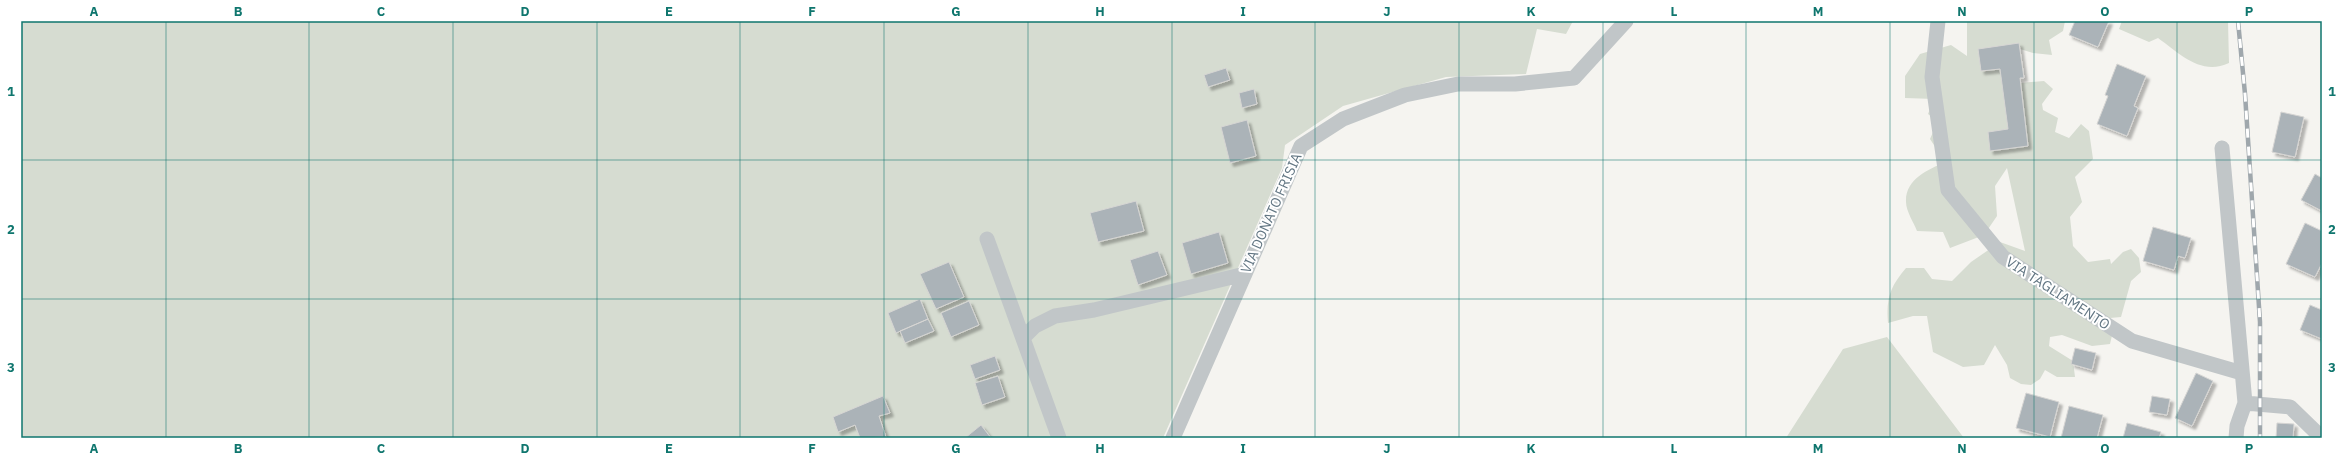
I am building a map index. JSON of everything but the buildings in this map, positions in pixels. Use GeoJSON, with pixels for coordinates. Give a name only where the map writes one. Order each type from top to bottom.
{"type":"FeatureCollection","features":[{"type":"Feature","properties":{"kind":"street","name":"VIA DONATO FRISIA"},"geometry":{"type":"LineString","coordinates":[[1173,438],[1300,146],[1344,119],[1405,95],[1458,84],[1515,84],[1574,78],[1626,21]]}},
{"type":"Feature","properties":{"kind":"street","name":"VIA TAGLIAMENTO"},"geometry":{"type":"LineString","coordinates":[[1938,21],[1932,77],[1948,190],[2003,258],[2132,341],[2242,373]]}},
{"type":"Feature","properties":{"kind":"street"},"geometry":{"type":"LineString","coordinates":[[2222,148],[2238,342],[2245,403],[2237,426],[2236,438]]}},
{"type":"Feature","properties":{"kind":"street"},"geometry":{"type":"LineString","coordinates":[[987,240],[1059,438]]}},
{"type":"Feature","properties":{"kind":"street"},"geometry":{"type":"LineString","coordinates":[[1023,338],[1035,326],[1055,316],[1094,310],[1245,274]]}},
{"type":"Feature","properties":{"kind":"street"},"geometry":{"type":"LineString","coordinates":[[2245,403],[2290,407],[2322,438]]}},
{"type":"Feature","properties":{"kind":"shaded area"},"geometry":{"type":"Polygon","coordinates":[[[21,21],[1573,21],[1566,34],[1537,29],[1526,74],[1446,77],[1343,106],[1285,145],[1282,168],[1163,438],[21,438],[21,21]]]}},
{"type":"Feature","properties":{"kind":"shaded area"},"geometry":{"type":"Polygon","coordinates":[[[1967,21],[2065,21],[2063,31],[2049,40],[2052,55],[2033,53],[2020,49],[2019,43],[1978,49],[1981,71],[2000,69],[2008,129],[1988,132],[1990,150],[2028,146],[2020,83],[2044,81],[2053,89],[2042,104],[2043,110],[2058,118],[2055,132],[2069,138],[2081,124],[2089,131],[2093,159],[2075,177],[2082,202],[2070,217],[2073,246],[2088,262],[2110,259],[2111,264],[2123,252],[2131,249],[2139,258],[2141,272],[2131,281],[2121,317],[2110,318],[2114,327],[2110,344],[2092,346],[2062,335],[2050,337],[2049,346],[2073,361],[2075,377],[2057,377],[2045,370],[2040,379],[2031,385],[2021,384],[2010,378],[2007,365],[1995,345],[1984,365],[1963,367],[1933,352],[1927,316],[1913,316],[1888,323],[1890,293],[1896,281],[1906,268],[1924,268],[1932,279],[1952,281],[1971,262],[2000,242],[2025,251],[2007,168],[1995,186],[1997,216],[1984,235],[1950,248],[1943,232],[1917,231],[1906,206],[1907,194],[1913,181],[1925,172],[1945,162],[1930,139],[1938,121],[1928,114],[1934,99],[1905,98],[1905,76],[1920,54],[1951,45],[1967,56],[1967,21]]]}},
{"type":"Feature","properties":{"kind":"shaded area"},"geometry":{"type":"Polygon","coordinates":[[[2122,21],[2228,21],[2229,63],[2209,67],[2200,65],[2183,56],[2158,38],[2149,42],[2119,29],[2122,21]]]}},
{"type":"Feature","properties":{"kind":"shaded area"},"geometry":{"type":"Polygon","coordinates":[[[1887,337],[1964,438],[1786,438],[1843,349],[1887,337]]]}},
{"type":"Feature","properties":{"kind":"railway"},"geometry":{"type":"LineString","coordinates":[[2238,21],[2245,94],[2260,322],[2260,438]]}}]}
